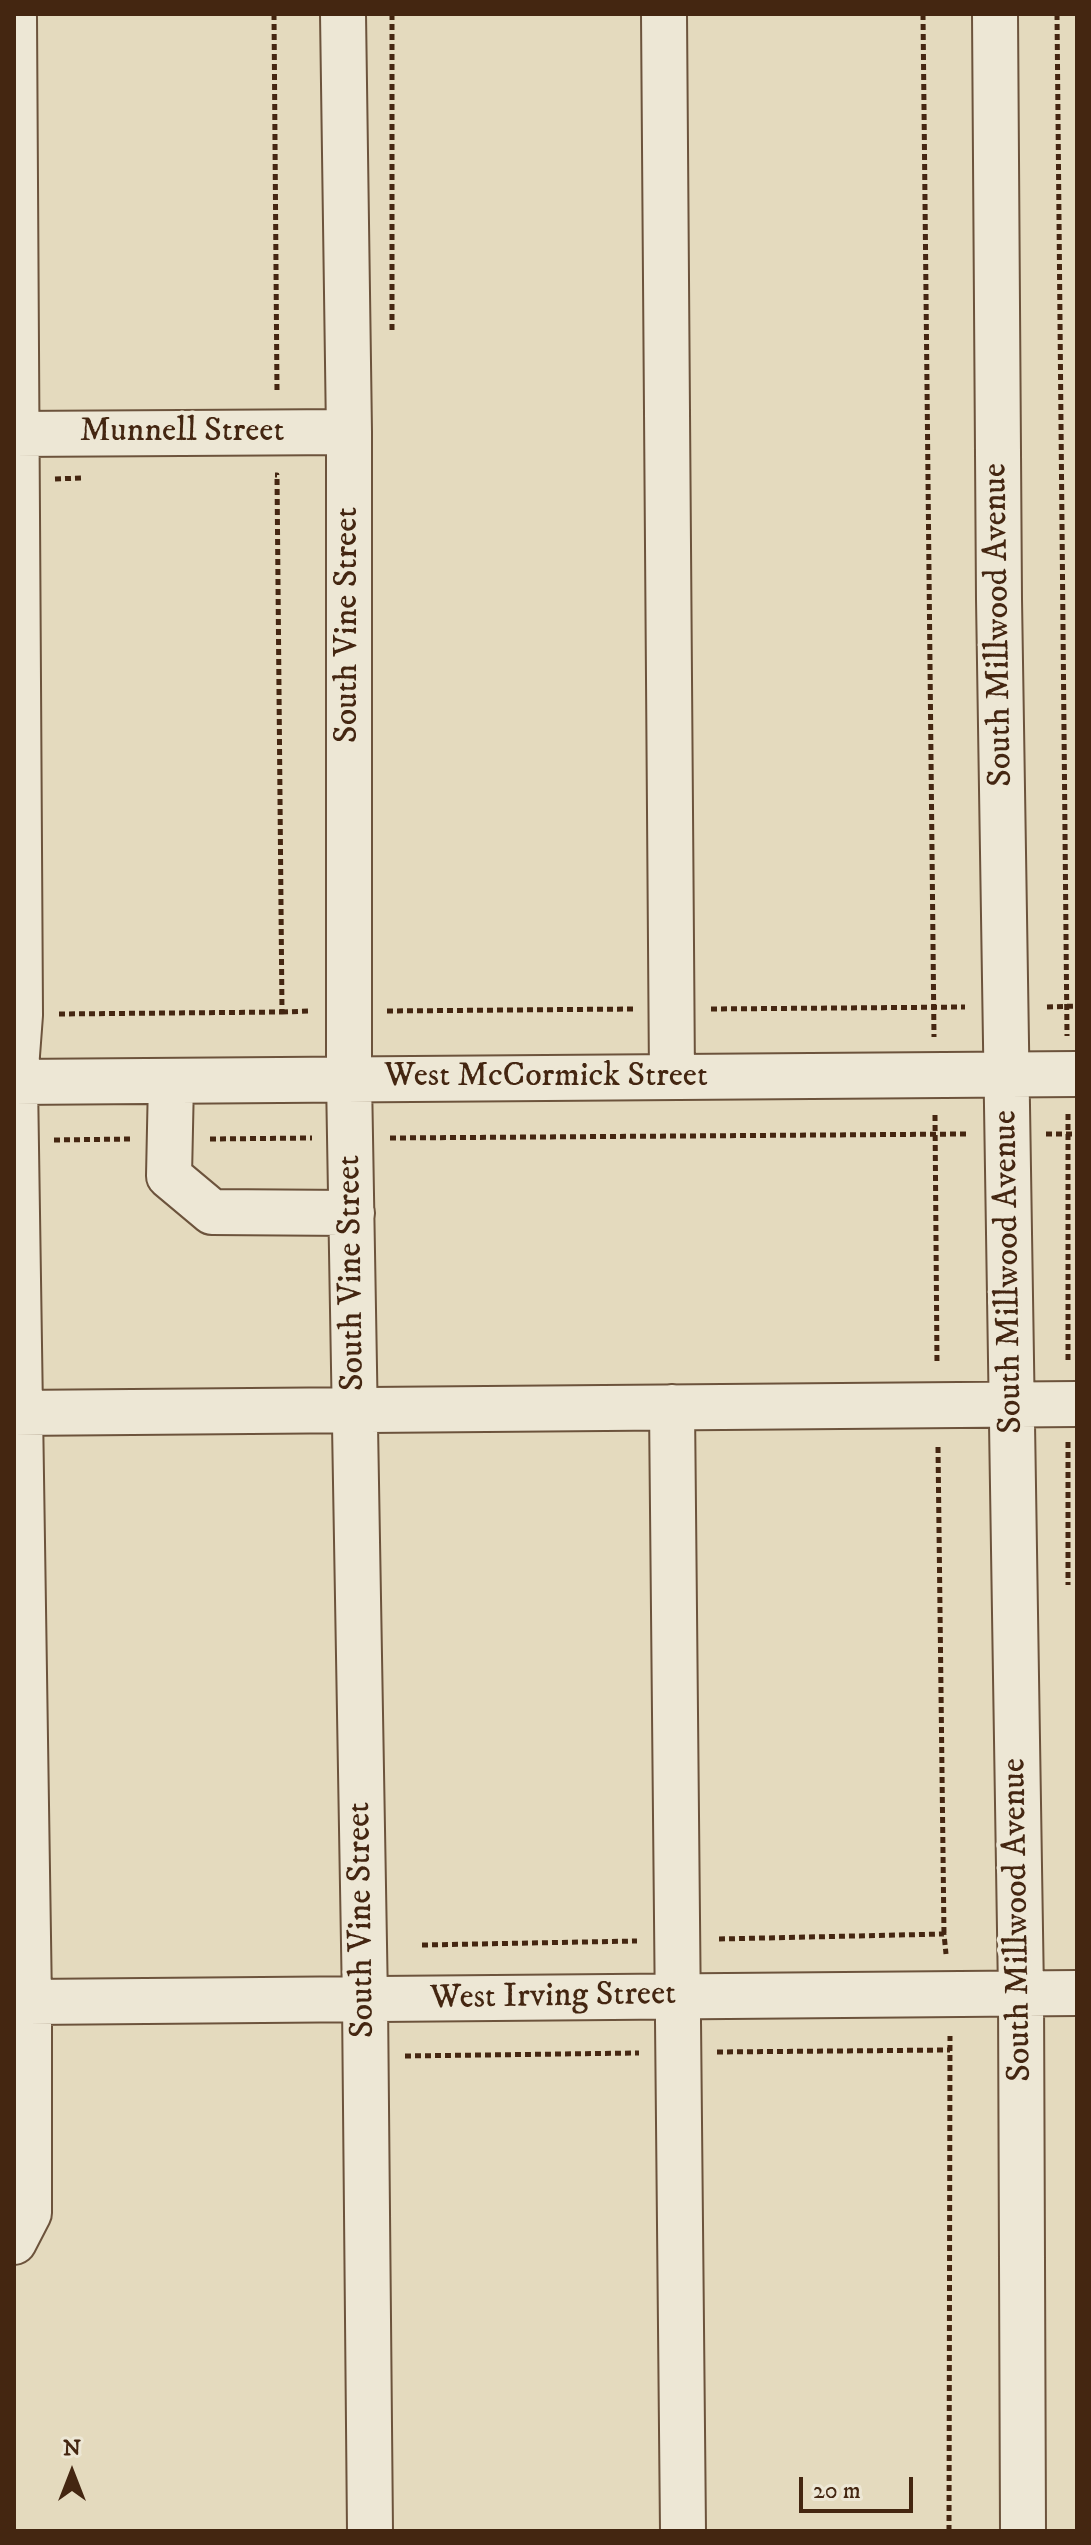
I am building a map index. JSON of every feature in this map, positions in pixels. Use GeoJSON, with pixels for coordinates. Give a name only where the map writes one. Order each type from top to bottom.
{"type":"FeatureCollection","features":[{"type":"Feature","properties":{"kind":"street","name":"South Vine Street"},"geometry":{"type":"LineString","coordinates":[[343,14],[349,432],[349,1079],[365,2001],[370,2531]]}},
{"type":"Feature","properties":{"kind":"street"},"geometry":{"type":"LineString","coordinates":[[664,14],[672,1077]]}},
{"type":"Feature","properties":{"kind":"street","name":"South Millwood Avenue"},"geometry":{"type":"LineString","coordinates":[[995,14],[998,584],[1021,1993],[1023,2531]]}},
{"type":"Feature","properties":{"kind":"street"},"geometry":{"type":"LineString","coordinates":[[14,17],[20,1015],[15,1082],[17,1413],[21,1916],[29,2002],[29,2213],[14,2242]]}},
{"type":"Feature","properties":{"kind":"street","name":"Munnell Street"},"geometry":{"type":"LineString","coordinates":[[15,434],[277,454],[349,432]]}},
{"type":"Feature","properties":{"kind":"street","name":"West McCormick Street"},"geometry":{"type":"LineString","coordinates":[[15,1082],[1072,1074]]}},
{"type":"Feature","properties":{"kind":"street"},"geometry":{"type":"LineString","coordinates":[[171,1081],[169,1176],[212,1212],[352,1213]]}},
{"type":"Feature","properties":{"kind":"street"},"geometry":{"type":"LineString","coordinates":[[17,1413],[1073,1404]]}},
{"type":"Feature","properties":{"kind":"street"},"geometry":{"type":"LineString","coordinates":[[672,1407],[683,2531]]}},
{"type":"Feature","properties":{"kind":"street","name":"West Irving Street"},"geometry":{"type":"LineString","coordinates":[[29,2002],[1077,1993]]}},
{"type":"Feature","properties":{"kind":"path"},"geometry":{"type":"LineString","coordinates":[[20,1015],[282,1012],[274,14]]}},
{"type":"Feature","properties":{"kind":"path"},"geometry":{"type":"LineString","coordinates":[[923,14],[944,1934],[950,1994],[949,2531]]}},
{"type":"Feature","properties":{"kind":"path"},"geometry":{"type":"LineString","coordinates":[[1057,14],[1072,1074],[1068,1134],[1073,1404],[1068,1585]]}},
{"type":"Feature","properties":{"kind":"path"},"geometry":{"type":"LineString","coordinates":[[263,475],[277,454]]}},
{"type":"Feature","properties":{"kind":"path"},"geometry":{"type":"LineString","coordinates":[[17,479],[95,478]]}},
{"type":"Feature","properties":{"kind":"path"},"geometry":{"type":"LineString","coordinates":[[16,1140],[1077,1134]]}},
{"type":"Feature","properties":{"kind":"path"},"geometry":{"type":"LineString","coordinates":[[422,1945],[944,1934]]}}]}
